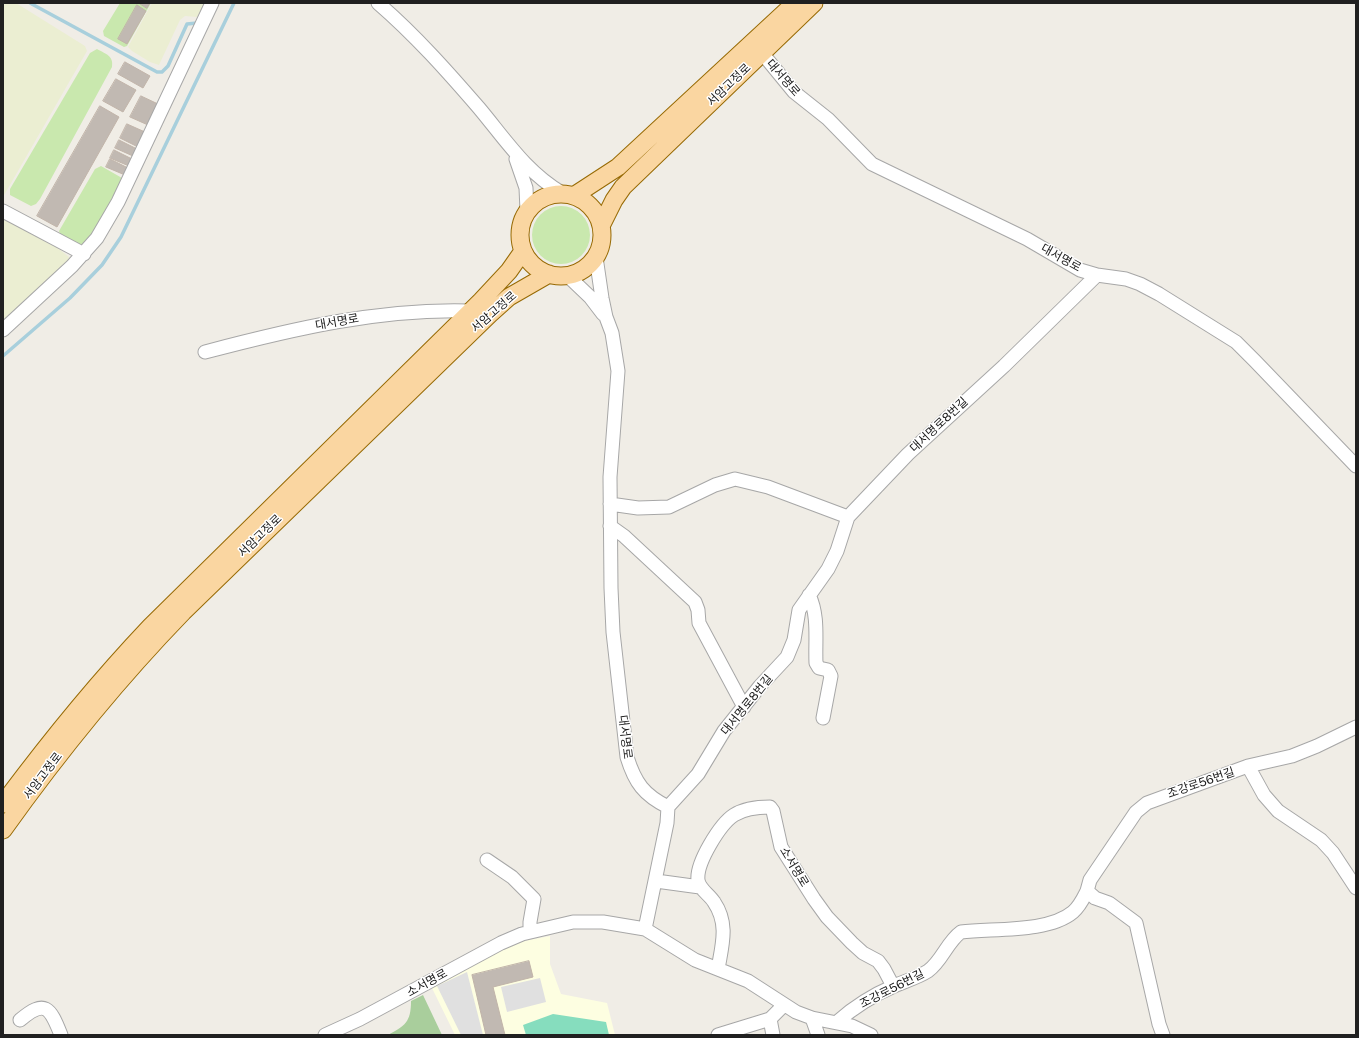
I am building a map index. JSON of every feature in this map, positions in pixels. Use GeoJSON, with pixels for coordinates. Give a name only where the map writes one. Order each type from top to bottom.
{"type":"FeatureCollection","features":[{"type":"Feature","properties":{"kind":"main road","name":"서암고정로"},"geometry":{"type":"LineString","coordinates":[[568,194],[618,167],[795,3]]}},
{"type":"Feature","properties":{"kind":"main road","name":"서암고정로"},"geometry":{"type":"LineString","coordinates":[[602,224],[614,200],[623,187],[814,3]]}},
{"type":"Feature","properties":{"kind":"main road"},"geometry":{"type":"LineString","coordinates":[[568,194],[587,202],[596,212],[602,224],[603,238],[600,251],[592,263],[581,271],[568,276],[555,276],[542,271],[531,263],[523,251],[520,238],[521,224],[527,211],[536,201],[548,195],[568,194]]}},
{"type":"Feature","properties":{"kind":"main road","name":"서암고정로"},"geometry":{"type":"LineString","coordinates":[[3,804],[78,708],[150,627],[471,311],[505,276],[523,251]]}},
{"type":"Feature","properties":{"kind":"main road","name":"서암고정로"},"geometry":{"type":"LineString","coordinates":[[3,830],[75,734],[148,648],[183,612],[490,314],[509,297],[549,274]]}},
{"type":"Feature","properties":{"kind":"street"},"geometry":{"type":"LineString","coordinates":[[3,330],[84,254],[97,238],[118,202],[173,82],[212,3]]}},
{"type":"Feature","properties":{"kind":"street"},"geometry":{"type":"LineString","coordinates":[[378,3],[409,31],[438,61],[510,146],[544,182],[568,194]]}},
{"type":"Feature","properties":{"kind":"street","name":"대서명로"},"geometry":{"type":"LineString","coordinates":[[762,53],[794,92],[828,119],[872,164],[1027,239],[1070,265],[1096,275],[1126,279],[1140,284],[1159,294],[1236,342],[1356,466]]}},
{"type":"Feature","properties":{"kind":"street"},"geometry":{"type":"LineString","coordinates":[[510,146],[523,175],[526,188],[527,211]]}},
{"type":"Feature","properties":{"kind":"street"},"geometry":{"type":"LineString","coordinates":[[3,211],[84,254]]}},
{"type":"Feature","properties":{"kind":"street","name":"대서명로"},"geometry":{"type":"LineString","coordinates":[[596,257],[606,317],[612,333],[618,371],[610,477],[610,526],[613,632],[627,757],[632,774],[638,784],[656,801],[668,807]]}},
{"type":"Feature","properties":{"kind":"street","name":"대서명로8번길"},"geometry":{"type":"LineString","coordinates":[[668,807],[698,774],[724,731],[760,686],[787,657],[794,640],[799,610],[822,579],[837,552],[848,517],[908,454],[1004,366],[1096,275]]}},
{"type":"Feature","properties":{"kind":"street"},"geometry":{"type":"LineString","coordinates":[[568,276],[590,297],[606,317]]}},
{"type":"Feature","properties":{"kind":"street","name":"대서명로"},"geometry":{"type":"LineString","coordinates":[[205,352],[286,332],[391,313],[471,311]]}},
{"type":"Feature","properties":{"kind":"street"},"geometry":{"type":"LineString","coordinates":[[610,504],[638,508],[669,507],[715,485],[735,479],[768,487],[848,517]]}},
{"type":"Feature","properties":{"kind":"street"},"geometry":{"type":"LineString","coordinates":[[610,526],[624,536],[695,602],[698,610],[699,623],[744,707]]}},
{"type":"Feature","properties":{"kind":"street"},"geometry":{"type":"LineString","coordinates":[[809,595],[814,605],[816,615],[816,663],[819,668],[828,670],[831,676],[823,718]]}},
{"type":"Feature","properties":{"kind":"street","name":"조강로56번길"},"geometry":{"type":"LineString","coordinates":[[837,1022],[850,1011],[893,986],[927,971],[939,961],[954,937],[961,932],[1022,928],[1055,921],[1073,912],[1081,904],[1090,880],[1136,812],[1147,803],[1248,766],[1292,756],[1317,746],[1356,727]]}},
{"type":"Feature","properties":{"kind":"street"},"geometry":{"type":"LineString","coordinates":[[1248,766],[1264,795],[1278,811],[1321,840],[1333,853],[1356,888]]}},
{"type":"Feature","properties":{"kind":"street"},"geometry":{"type":"LineString","coordinates":[[646,929],[667,823],[668,807]]}},
{"type":"Feature","properties":{"kind":"street","name":"소서명로"},"geometry":{"type":"LineString","coordinates":[[700,886],[698,875],[703,858],[724,823],[734,815],[748,809],[770,807],[773,811],[781,847],[814,899],[827,917],[852,943],[863,953],[878,961],[893,986]]}},
{"type":"Feature","properties":{"kind":"street"},"geometry":{"type":"LineString","coordinates":[[487,860],[512,878],[534,899],[530,922],[530,932]]}},
{"type":"Feature","properties":{"kind":"street"},"geometry":{"type":"LineString","coordinates":[[656,881],[700,886],[713,900],[722,915],[723,925],[718,969]]}},
{"type":"Feature","properties":{"kind":"street"},"geometry":{"type":"LineString","coordinates":[[1087,891],[1095,898],[1109,903],[1136,923],[1159,1024],[1164,1035]]}},
{"type":"Feature","properties":{"kind":"street","name":"소서명로"},"geometry":{"type":"LineString","coordinates":[[325,1035],[360,1019],[501,943],[530,932],[573,922],[603,922],[646,929],[682,953],[748,981],[784,1005],[812,1018],[852,1026],[871,1035]]}},
{"type":"Feature","properties":{"kind":"street"},"geometry":{"type":"LineString","coordinates":[[718,1035],[770,1019],[784,1005]]}},
{"type":"Feature","properties":{"kind":"street"},"geometry":{"type":"LineString","coordinates":[[20,1020],[32,1010],[40,1007],[45,1008],[56,1024],[61,1035]]}},
{"type":"Feature","properties":{"kind":"street"},"geometry":{"type":"LineString","coordinates":[[812,1018],[818,1035]]}},
{"type":"Feature","properties":{"kind":"street"},"geometry":{"type":"LineString","coordinates":[[770,1019],[773,1035]]}},
{"type":"Feature","properties":{"kind":"shaded area"},"geometry":{"type":"Polygon","coordinates":[[[3,3],[16,3],[85,46],[87,51],[3,197],[3,3]]]}},
{"type":"Feature","properties":{"kind":"shaded area"},"geometry":{"type":"Polygon","coordinates":[[[152,3],[205,3],[197,17],[185,16],[180,20],[159,65],[150,62],[128,47],[152,3]]]}},
{"type":"Feature","properties":{"kind":"shaded area"},"geometry":{"type":"Polygon","coordinates":[[[3,215],[55,246],[69,257],[68,262],[3,321],[3,215]]]}},
{"type":"Feature","properties":{"kind":"shaded area"},"geometry":{"type":"Polygon","coordinates":[[[550,936],[550,964],[561,994],[607,1003],[615,1035],[455,1035],[431,986],[498,951],[519,942],[550,936]]]}},
{"type":"Feature","properties":{"kind":"shaded area"},"geometry":{"type":"Polygon","coordinates":[[[467,972],[483,1035],[461,1035],[437,986],[467,972]]]}},
{"type":"Feature","properties":{"kind":"shaded area"},"geometry":{"type":"Polygon","coordinates":[[[540,978],[546,1002],[507,1012],[501,987],[540,978]]]}},
{"type":"Feature","properties":{"kind":"green space"},"geometry":{"type":"Polygon","coordinates":[[[120,3],[151,3],[127,46],[124,47],[104,36],[103,31],[120,3]]]}},
{"type":"Feature","properties":{"kind":"green space"},"geometry":{"type":"Polygon","coordinates":[[[97,49],[111,58],[112,67],[40,199],[36,204],[31,206],[10,195],[10,189],[90,53],[97,49]]]}},
{"type":"Feature","properties":{"kind":"green space"},"geometry":{"type":"Polygon","coordinates":[[[101,166],[122,178],[123,183],[86,244],[81,245],[61,237],[59,231],[95,169],[101,166]]]}},
{"type":"Feature","properties":{"kind":"green space"},"geometry":{"type":"Polygon","coordinates":[[[555,206],[567,206],[582,214],[590,229],[590,241],[582,256],[567,264],[555,264],[540,256],[532,241],[532,229],[540,214],[555,206]]]}},
{"type":"Feature","properties":{"kind":"green space"},"geometry":{"type":"Polygon","coordinates":[[[423,995],[442,1035],[388,1035],[403,1026],[410,1014],[411,1001],[423,995]]]}},
{"type":"Feature","properties":{"kind":"green space"},"geometry":{"type":"Polygon","coordinates":[[[553,1014],[606,1022],[609,1035],[526,1035],[523,1025],[553,1014]]]}},
{"type":"Feature","properties":{"kind":"building"},"geometry":{"type":"Polygon","coordinates":[[[139,3],[150,3],[147,8],[139,3]]]}},
{"type":"Feature","properties":{"kind":"building"},"geometry":{"type":"Polygon","coordinates":[[[137,5],[146,11],[127,44],[118,39],[137,5]]]}},
{"type":"Feature","properties":{"kind":"building"},"geometry":{"type":"Polygon","coordinates":[[[125,62],[150,76],[143,88],[118,74],[125,62]]]}},
{"type":"Feature","properties":{"kind":"building"},"geometry":{"type":"Polygon","coordinates":[[[116,79],[136,90],[123,112],[103,101],[116,79]]]}},
{"type":"Feature","properties":{"kind":"building"},"geometry":{"type":"Polygon","coordinates":[[[141,96],[158,104],[148,125],[130,117],[141,96]]]}},
{"type":"Feature","properties":{"kind":"building"},"geometry":{"type":"Polygon","coordinates":[[[100,106],[119,117],[57,227],[37,216],[100,106]]]}},
{"type":"Feature","properties":{"kind":"building"},"geometry":{"type":"Polygon","coordinates":[[[127,124],[145,132],[138,147],[120,138],[127,124]]]}},
{"type":"Feature","properties":{"kind":"building"},"geometry":{"type":"Polygon","coordinates":[[[119,140],[137,149],[133,156],[115,148],[119,140]]]}},
{"type":"Feature","properties":{"kind":"building"},"geometry":{"type":"Polygon","coordinates":[[[114,150],[132,159],[129,166],[110,158],[114,150]]]}},
{"type":"Feature","properties":{"kind":"building"},"geometry":{"type":"Polygon","coordinates":[[[110,159],[128,168],[125,175],[106,167],[110,159]]]}},
{"type":"Feature","properties":{"kind":"building"},"geometry":{"type":"Polygon","coordinates":[[[529,961],[533,977],[493,987],[505,1035],[486,1035],[472,975],[529,961]]]}},
{"type":"Feature","properties":{"kind":"waterway"},"geometry":{"type":"LineString","coordinates":[[30,3],[157,72],[162,72],[168,66],[187,24],[197,23]]}},
{"type":"Feature","properties":{"kind":"waterway"},"geometry":{"type":"LineString","coordinates":[[3,356],[70,298],[102,265],[121,237],[234,3]]}}]}
